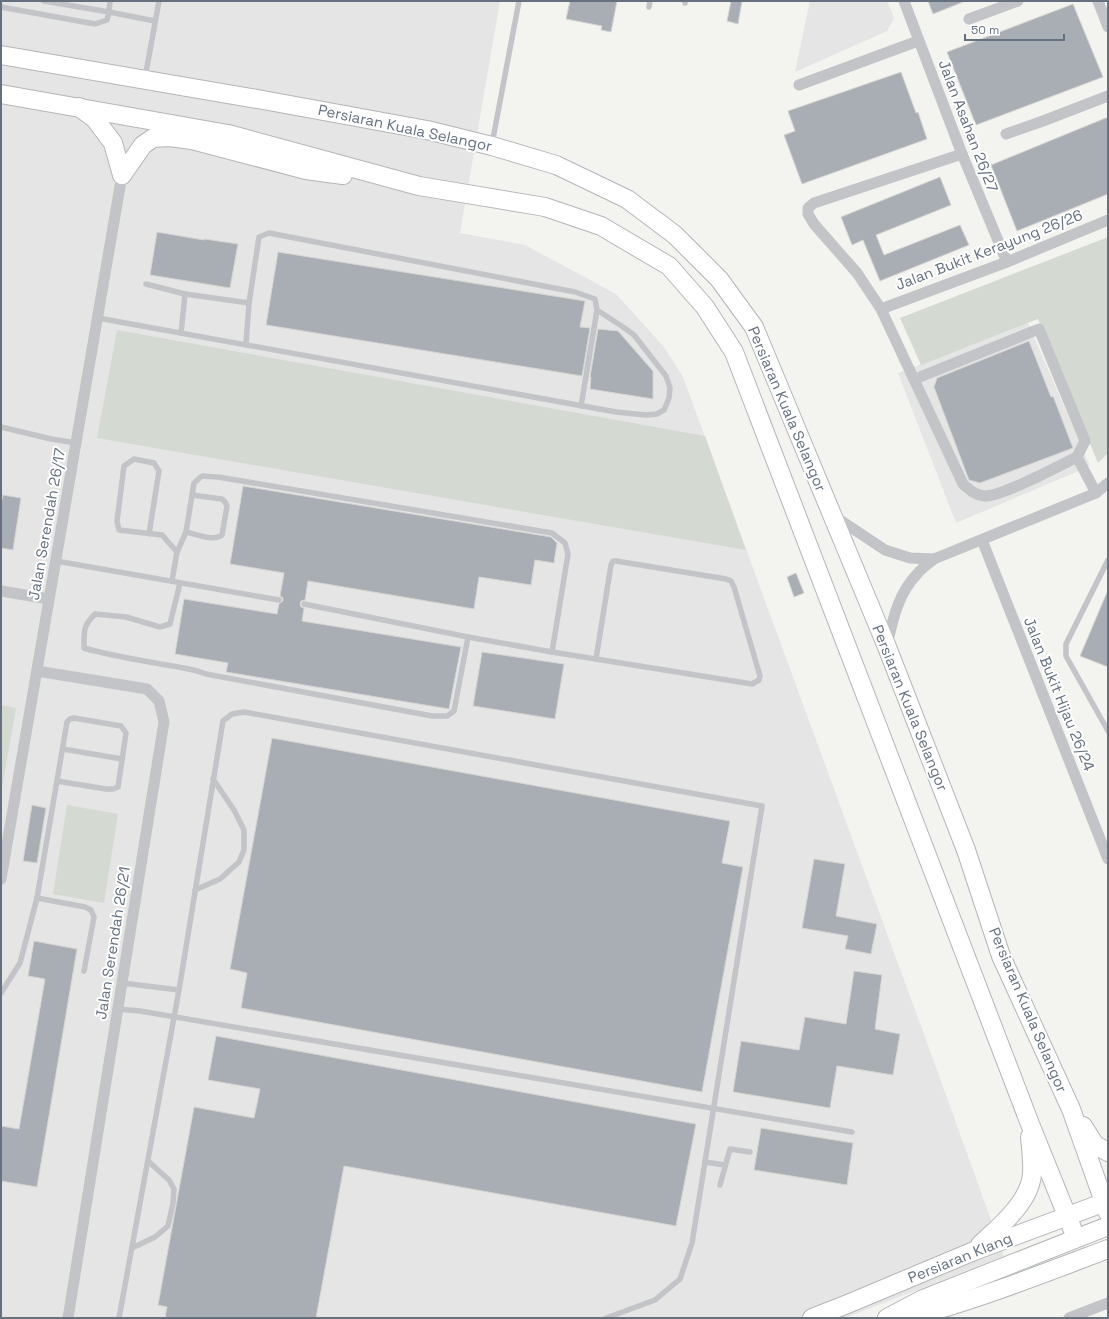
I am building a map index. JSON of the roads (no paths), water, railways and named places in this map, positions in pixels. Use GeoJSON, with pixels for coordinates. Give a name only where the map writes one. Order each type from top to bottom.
{"type":"FeatureCollection","features":[{"type":"Feature","properties":{"kind":"main road","name":"Persiaran Kuala Selangor"},"geometry":{"type":"LineString","coordinates":[[1,55],[419,128],[492,146],[556,165],[627,199],[675,235],[719,279],[754,327],[887,648],[966,850],[1001,956],[1071,1109],[1107,1205]]}},
{"type":"Feature","properties":{"kind":"main road","name":"Persiaran Kuala Selangor"},"geometry":{"type":"LineString","coordinates":[[1,94],[228,134],[419,186],[545,207],[601,226],[669,266],[705,307],[737,359],[1030,1124],[1076,1238]]}},
{"type":"Feature","properties":{"kind":"main road"},"geometry":{"type":"LineString","coordinates":[[78,107],[95,119],[113,143],[122,175]]}},
{"type":"Feature","properties":{"kind":"main road"},"geometry":{"type":"LineString","coordinates":[[122,175],[144,145],[153,138],[169,137],[192,140],[306,170],[419,186]]}},
{"type":"Feature","properties":{"kind":"main road"},"geometry":{"type":"LineString","coordinates":[[1071,1109],[1096,1145],[1108,1152]]}},
{"type":"Feature","properties":{"kind":"main road"},"geometry":{"type":"LineString","coordinates":[[974,1251],[1008,1218],[1025,1196],[1032,1175],[1030,1124]]}},
{"type":"Feature","properties":{"kind":"main road","name":"Persiaran Klang"},"geometry":{"type":"LineString","coordinates":[[812,1318],[974,1251],[1067,1216],[1107,1205]]}},
{"type":"Feature","properties":{"kind":"main road","name":"Persiaran Klang"},"geometry":{"type":"LineString","coordinates":[[887,1318],[923,1299],[1108,1226]]}},
{"type":"Feature","properties":{"kind":"main road"},"geometry":{"type":"LineString","coordinates":[[908,1318],[937,1314],[1108,1249]]}},
{"type":"Feature","properties":{"kind":"street","name":"Jalan Asahan 26/27"},"geometry":{"type":"LineString","coordinates":[[904,1],[962,154],[1007,262]]}},
{"type":"Feature","properties":{"kind":"street"},"geometry":{"type":"LineString","coordinates":[[969,19],[1018,1]]}},
{"type":"Feature","properties":{"kind":"street"},"geometry":{"type":"LineString","coordinates":[[1098,1],[1108,27]]}},
{"type":"Feature","properties":{"kind":"street"},"geometry":{"type":"LineString","coordinates":[[799,85],[918,41]]}},
{"type":"Feature","properties":{"kind":"street"},"geometry":{"type":"LineString","coordinates":[[1006,134],[1108,96]]}},
{"type":"Feature","properties":{"kind":"street"},"geometry":{"type":"LineString","coordinates":[[915,379],[1039,329],[1085,441],[1078,457],[1001,493],[985,496],[973,493],[963,484],[881,309],[856,273],[814,224],[808,214],[808,208],[814,203],[962,154]]}},
{"type":"Feature","properties":{"kind":"street","name":"Jalan Serendah 26/17"},"geometry":{"type":"LineString","coordinates":[[1,879],[122,175]]}},
{"type":"Feature","properties":{"kind":"street","name":"Jalan Bukit Kerayung 26/26"},"geometry":{"type":"LineString","coordinates":[[881,309],[1007,262],[1108,220]]}},
{"type":"Feature","properties":{"kind":"street"},"geometry":{"type":"LineString","coordinates":[[1078,457],[1096,493]]}},
{"type":"Feature","properties":{"kind":"street"},"geometry":{"type":"LineString","coordinates":[[887,648],[895,609],[905,589],[917,574],[934,559],[1096,493],[1108,483]]}},
{"type":"Feature","properties":{"kind":"street"},"geometry":{"type":"LineString","coordinates":[[831,513],[885,550],[910,558],[934,559]]}},
{"type":"Feature","properties":{"kind":"street","name":"Jalan Bukit Hijau 26/24"},"geometry":{"type":"LineString","coordinates":[[982,540],[1108,859]]}},
{"type":"Feature","properties":{"kind":"street"},"geometry":{"type":"LineString","coordinates":[[1,591],[49,599]]}},
{"type":"Feature","properties":{"kind":"street","name":"Jalan Serendah 26/21"},"geometry":{"type":"LineString","coordinates":[[37,671],[147,689],[159,701],[164,722],[68,1318]]}},
{"type":"Feature","properties":{"kind":"street"},"geometry":{"type":"LineString","coordinates":[[1069,1318],[1108,1303]]}},
{"type":"Feature","properties":{"kind":"lane"},"geometry":{"type":"LineString","coordinates":[[44,1],[155,20]]}},
{"type":"Feature","properties":{"kind":"lane"},"geometry":{"type":"LineString","coordinates":[[1,7],[95,24],[107,20],[110,1]]}},
{"type":"Feature","properties":{"kind":"lane"},"geometry":{"type":"LineString","coordinates":[[145,80],[159,1]]}},
{"type":"Feature","properties":{"kind":"lane"},"geometry":{"type":"LineString","coordinates":[[492,146],[519,1]]}},
{"type":"Feature","properties":{"kind":"lane"},"geometry":{"type":"LineString","coordinates":[[246,344],[249,303],[259,237],[269,233],[575,292],[595,299],[597,310],[581,406]]}},
{"type":"Feature","properties":{"kind":"lane"},"geometry":{"type":"LineString","coordinates":[[146,284],[185,294],[249,303]]}},
{"type":"Feature","properties":{"kind":"lane"},"geometry":{"type":"LineString","coordinates":[[182,333],[185,294]]}},
{"type":"Feature","properties":{"kind":"lane"},"geometry":{"type":"LineString","coordinates":[[98,318],[616,412],[646,415],[657,414],[664,410],[669,398],[670,388],[666,376],[634,335],[597,310]]}},
{"type":"Feature","properties":{"kind":"lane"},"geometry":{"type":"LineString","coordinates":[[1,427],[51,439],[76,443]]}},
{"type":"Feature","properties":{"kind":"lane"},"geometry":{"type":"LineString","coordinates":[[149,534],[159,471],[154,463],[134,459],[124,466],[117,521],[119,530],[149,534],[162,535],[177,552]]}},
{"type":"Feature","properties":{"kind":"lane"},"geometry":{"type":"LineString","coordinates":[[172,581],[177,552],[186,532],[194,482],[202,476],[218,477],[552,533],[565,543],[568,554],[552,652]]}},
{"type":"Feature","properties":{"kind":"lane"},"geometry":{"type":"LineString","coordinates":[[186,532],[214,538],[220,537],[222,534],[227,506],[222,499],[192,495]]}},
{"type":"Feature","properties":{"kind":"lane"},"geometry":{"type":"LineString","coordinates":[[304,604],[468,637],[552,652],[752,684],[759,680],[760,676],[731,581],[616,560],[613,561],[611,565],[596,659]]}},
{"type":"Feature","properties":{"kind":"lane"},"geometry":{"type":"LineString","coordinates":[[1108,560],[1066,644],[1065,652],[1108,731]]}},
{"type":"Feature","properties":{"kind":"lane"},"geometry":{"type":"LineString","coordinates":[[56,561],[279,600]]}},
{"type":"Feature","properties":{"kind":"lane"},"geometry":{"type":"LineString","coordinates":[[180,583],[170,624],[160,627],[126,617],[95,614],[86,622],[84,648],[100,653],[169,666],[194,669],[206,674],[432,716],[447,716],[454,711],[468,637]]}},
{"type":"Feature","properties":{"kind":"lane"},"geometry":{"type":"LineString","coordinates":[[119,1318],[179,990],[223,721],[232,714],[244,712],[762,806],[692,1243],[680,1279],[654,1300],[606,1318]]}},
{"type":"Feature","properties":{"kind":"lane"},"geometry":{"type":"LineString","coordinates":[[1,993],[20,963],[37,898],[67,722],[74,718],[121,726],[126,733],[118,787],[106,789],[57,781]]}},
{"type":"Feature","properties":{"kind":"lane"},"geometry":{"type":"LineString","coordinates":[[63,749],[122,759]]}},
{"type":"Feature","properties":{"kind":"lane"},"geometry":{"type":"LineString","coordinates":[[195,890],[220,879],[239,862],[244,850],[244,830],[234,810],[213,779]]}},
{"type":"Feature","properties":{"kind":"lane"},"geometry":{"type":"LineString","coordinates":[[37,898],[85,907],[92,910],[94,917],[84,971]]}},
{"type":"Feature","properties":{"kind":"lane"},"geometry":{"type":"LineString","coordinates":[[122,982],[179,990]]}},
{"type":"Feature","properties":{"kind":"lane"},"geometry":{"type":"LineString","coordinates":[[117,1009],[852,1132]]}},
{"type":"Feature","properties":{"kind":"lane"},"geometry":{"type":"LineString","coordinates":[[720,1186],[730,1149],[750,1152]]}},
{"type":"Feature","properties":{"kind":"lane"},"geometry":{"type":"LineString","coordinates":[[132,1248],[155,1237],[168,1226],[173,1202],[174,1189],[169,1180],[148,1161]]}},
{"type":"Feature","properties":{"kind":"lane"},"geometry":{"type":"LineString","coordinates":[[705,1162],[725,1164]]}}]}
